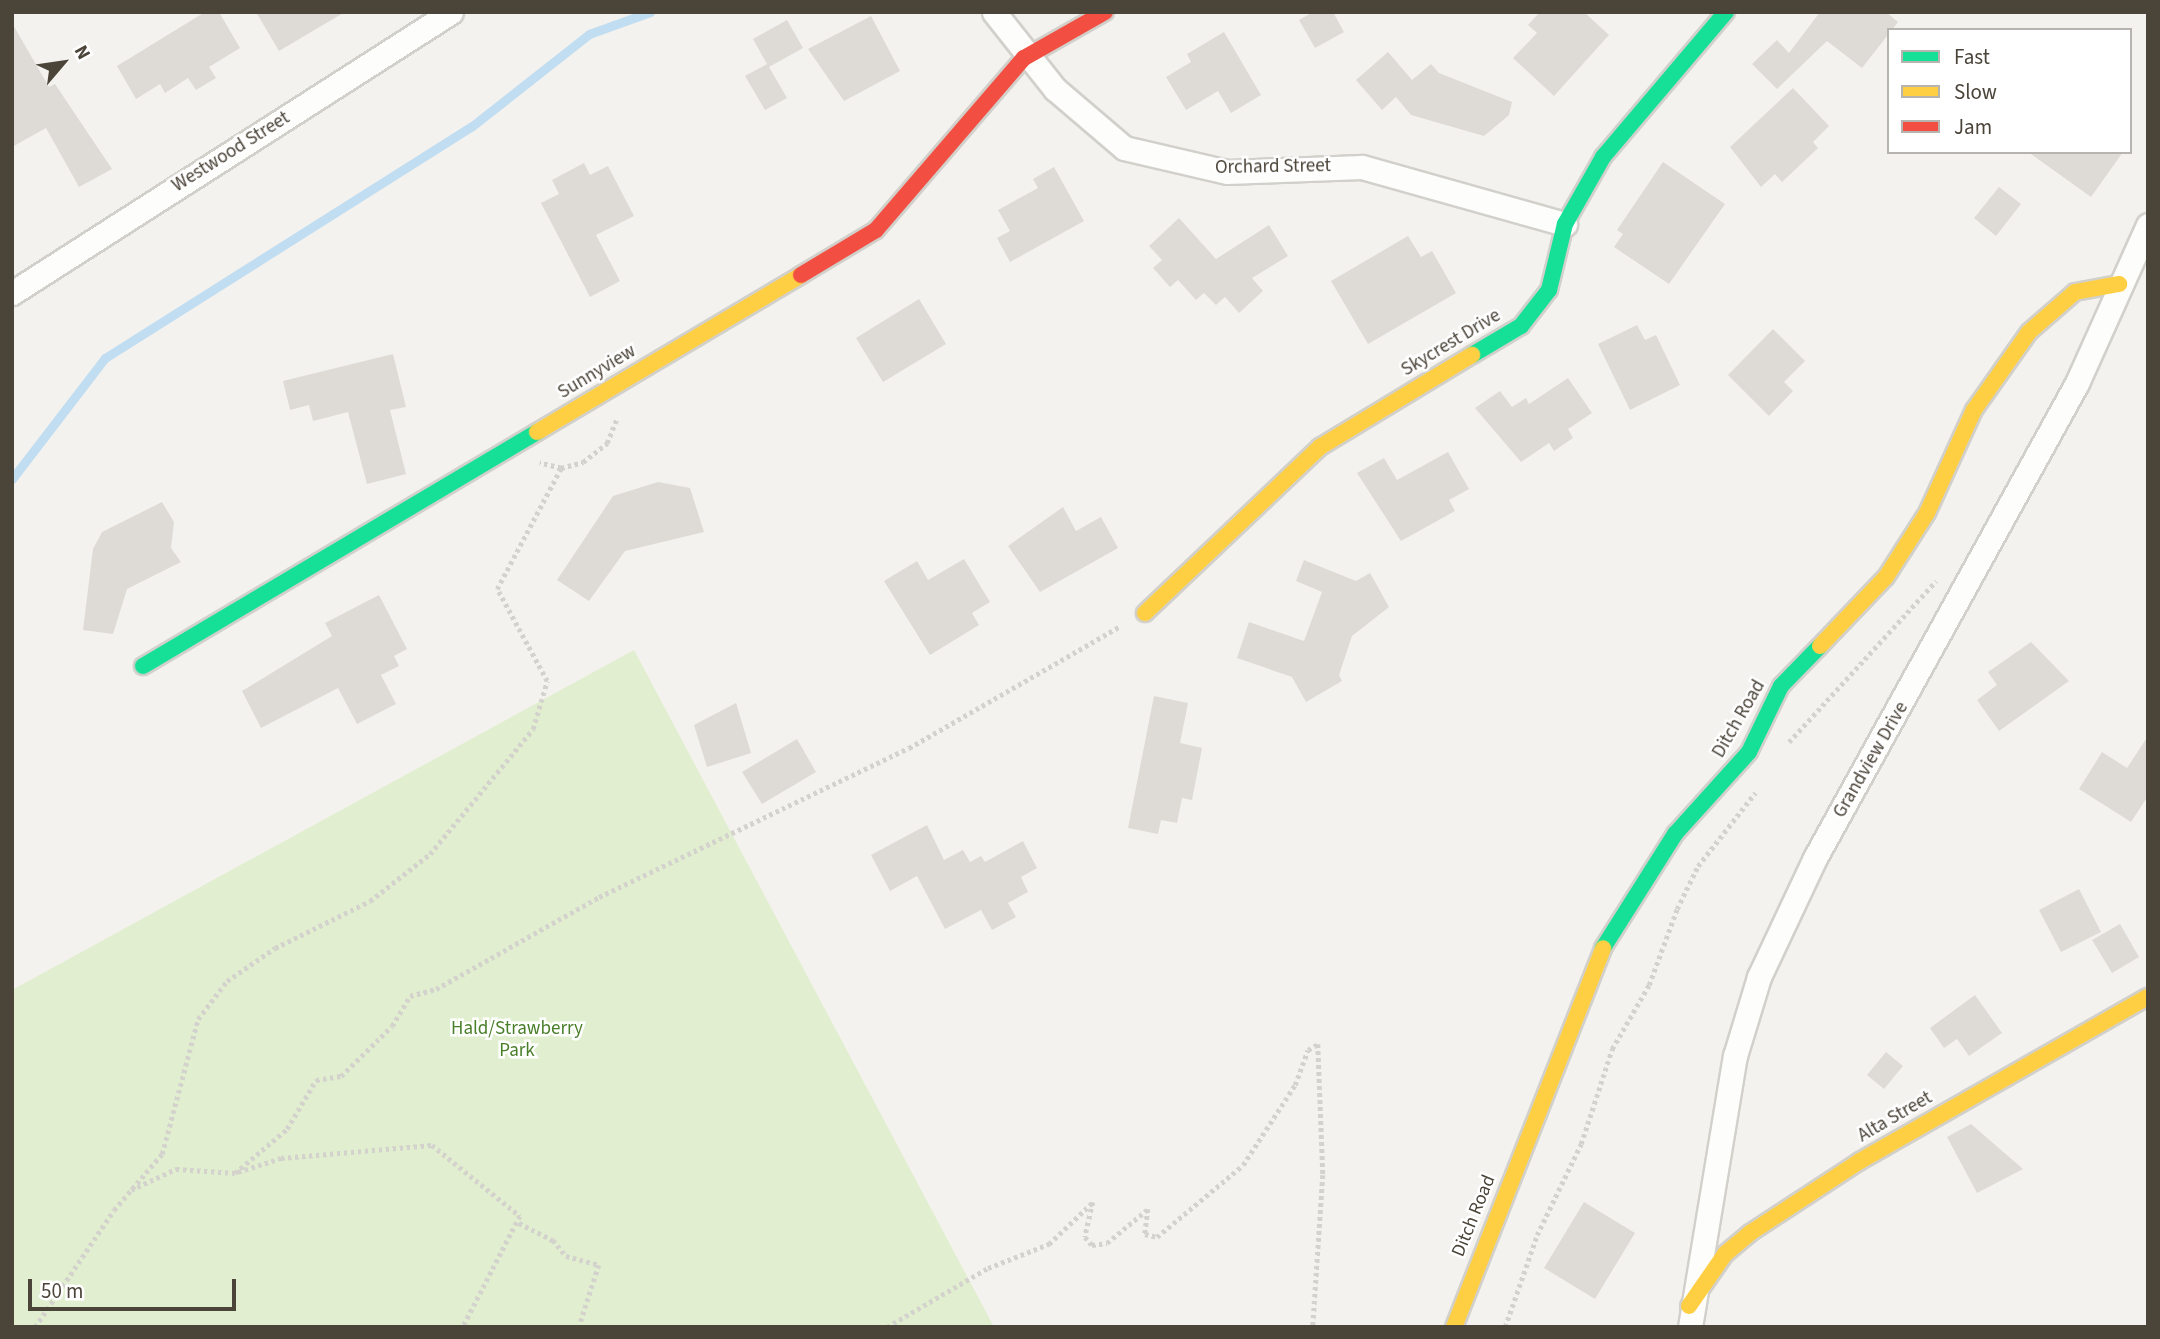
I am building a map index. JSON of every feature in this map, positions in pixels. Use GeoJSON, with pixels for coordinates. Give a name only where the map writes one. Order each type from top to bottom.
{"type":"FeatureCollection","features":[{"type":"Feature","properties":{"kind":"street","name":"Orchard Street"},"geometry":{"type":"LineString","coordinates":[[994,12],[1024,58],[1097,131],[1152,158],[1227,172],[1362,167],[1565,224]]}},
{"type":"Feature","properties":{"kind":"street","name":"Sunnyview"},"geometry":{"type":"LineString","coordinates":[[143,666],[876,230],[1024,58],[1105,12]]}},
{"type":"Feature","properties":{"kind":"street","name":"Skycrest Drive"},"geometry":{"type":"LineString","coordinates":[[1145,613],[1320,447],[1521,326],[1559,267],[1565,224],[1603,157],[1726,12]]}},
{"type":"Feature","properties":{"kind":"street","name":"Westwood Street"},"geometry":{"type":"LineString","coordinates":[[12,293],[444,14]]}},
{"type":"Feature","properties":{"kind":"street","name":"Grandview Drive"},"geometry":{"type":"LineString","coordinates":[[1689,1316],[1735,1056],[1759,977],[1815,858],[2077,383],[2119,284],[2148,225]]}},
{"type":"Feature","properties":{"kind":"street","name":"Ditch Road"},"geometry":{"type":"LineString","coordinates":[[1454,1327],[1610,931],[1675,834],[1749,752],[1782,687],[1886,577],[1927,513],[1974,410],[2029,332],[2075,292],[2119,284]]}},
{"type":"Feature","properties":{"kind":"street","name":"Alta Street"},"geometry":{"type":"LineString","coordinates":[[1689,1316],[1706,1277],[1750,1233],[1860,1161],[2148,997]]}},
{"type":"Feature","properties":{"kind":"path"},"geometry":{"type":"LineString","coordinates":[[516,445],[537,463],[561,468],[583,462],[607,443],[621,409]]}},
{"type":"Feature","properties":{"kind":"path"},"geometry":{"type":"LineString","coordinates":[[35,1327],[131,1190],[162,1154],[198,1020],[226,981],[275,948],[370,901],[430,854],[533,729],[547,681],[497,589],[561,468]]}},
{"type":"Feature","properties":{"kind":"path"},"geometry":{"type":"LineString","coordinates":[[1785,746],[1923,602],[1942,572]]}},
{"type":"Feature","properties":{"kind":"path"},"geometry":{"type":"LineString","coordinates":[[235,1173],[287,1129],[316,1080],[341,1076],[392,1026],[410,996],[436,989],[599,897],[909,748],[1058,656],[1145,613]]}},
{"type":"Feature","properties":{"kind":"path"},"geometry":{"type":"LineString","coordinates":[[1505,1327],[1537,1235],[1581,1144],[1612,1049],[1650,985],[1677,909],[1698,866],[1759,785]]}},
{"type":"Feature","properties":{"kind":"path"},"geometry":{"type":"LineString","coordinates":[[887,1327],[988,1268],[1049,1244],[1093,1202],[1085,1237],[1092,1245],[1107,1243],[1148,1209],[1145,1234],[1157,1237],[1243,1165],[1295,1084],[1308,1050],[1318,1044],[1323,1175],[1313,1327]]}},
{"type":"Feature","properties":{"kind":"path"},"geometry":{"type":"LineString","coordinates":[[131,1190],[176,1169],[235,1173],[281,1158],[432,1145],[492,1191],[519,1222],[553,1240],[566,1256],[599,1265],[579,1327]]}},
{"type":"Feature","properties":{"kind":"path"},"geometry":{"type":"LineString","coordinates":[[463,1327],[519,1222]]}},
{"type":"Feature","properties":{"kind":"green space","name":"Hald/Strawberry Park"},"geometry":{"type":"Polygon","coordinates":[[[634,650],[994,1327],[12,1327],[12,990],[634,650]]]}},
{"type":"Feature","properties":{"kind":"building"},"geometry":{"type":"Polygon","coordinates":[[[205,12],[219,12],[240,48],[209,67],[216,78],[196,90],[188,78],[165,93],[160,84],[136,99],[117,66],[205,12]]]}},
{"type":"Feature","properties":{"kind":"building"},"geometry":{"type":"Polygon","coordinates":[[[256,12],[345,12],[279,51],[256,12]]]}},
{"type":"Feature","properties":{"kind":"building"},"geometry":{"type":"Polygon","coordinates":[[[1313,12],[1333,12],[1344,32],[1315,48],[1299,20],[1313,12]]]}},
{"type":"Feature","properties":{"kind":"building"},"geometry":{"type":"Polygon","coordinates":[[[1540,12],[1584,12],[1609,35],[1554,96],[1513,58],[1537,33],[1528,25],[1540,12]]]}},
{"type":"Feature","properties":{"kind":"building"},"geometry":{"type":"Polygon","coordinates":[[[1820,12],[1886,12],[1898,22],[1893,28],[1887,28],[1887,36],[1862,68],[1827,41],[1777,89],[1752,64],[1777,40],[1789,53],[1820,12]]]}},
{"type":"Feature","properties":{"kind":"building"},"geometry":{"type":"Polygon","coordinates":[[[871,16],[900,71],[844,101],[808,49],[871,16]]]}},
{"type":"Feature","properties":{"kind":"building"},"geometry":{"type":"Polygon","coordinates":[[[787,20],[803,48],[769,67],[787,98],[765,110],[745,76],[767,64],[753,39],[787,20]]]}},
{"type":"Feature","properties":{"kind":"building"},"geometry":{"type":"Polygon","coordinates":[[[12,23],[49,87],[55,84],[112,169],[79,187],[46,128],[12,147],[12,23]]]}},
{"type":"Feature","properties":{"kind":"building"},"geometry":{"type":"Polygon","coordinates":[[[1224,32],[1261,95],[1231,113],[1218,91],[1186,110],[1166,77],[1191,62],[1187,54],[1224,32]]]}},
{"type":"Feature","properties":{"kind":"building"},"geometry":{"type":"Polygon","coordinates":[[[1388,52],[1412,80],[1431,64],[1439,73],[1512,102],[1509,115],[1484,136],[1411,115],[1396,97],[1382,110],[1356,80],[1388,52]]]}},
{"type":"Feature","properties":{"kind":"building"},"geometry":{"type":"Polygon","coordinates":[[[1793,88],[1829,126],[1813,142],[1818,148],[1782,182],[1775,174],[1761,187],[1730,147],[1793,88]]]}},
{"type":"Feature","properties":{"kind":"building"},"geometry":{"type":"Polygon","coordinates":[[[2031,154],[2122,154],[2091,197],[2031,154]]]}},
{"type":"Feature","properties":{"kind":"building"},"geometry":{"type":"Polygon","coordinates":[[[1663,162],[1725,204],[1669,284],[1614,247],[1623,234],[1617,230],[1663,162]]]}},
{"type":"Feature","properties":{"kind":"building"},"geometry":{"type":"Polygon","coordinates":[[[584,163],[590,175],[608,166],[634,216],[596,235],[620,281],[590,297],[541,203],[559,194],[552,180],[584,163]]]}},
{"type":"Feature","properties":{"kind":"building"},"geometry":{"type":"Polygon","coordinates":[[[1054,167],[1084,221],[1010,262],[997,238],[1010,231],[998,210],[1038,188],[1033,179],[1054,167]]]}},
{"type":"Feature","properties":{"kind":"building"},"geometry":{"type":"Polygon","coordinates":[[[1999,187],[2021,204],[1996,236],[1974,218],[1999,187]]]}},
{"type":"Feature","properties":{"kind":"building"},"geometry":{"type":"Polygon","coordinates":[[[1179,218],[1216,259],[1269,225],[1288,256],[1252,278],[1263,291],[1239,313],[1225,297],[1216,305],[1204,293],[1196,300],[1178,280],[1170,287],[1153,268],[1162,260],[1149,246],[1179,218]]]}},
{"type":"Feature","properties":{"kind":"building"},"geometry":{"type":"Polygon","coordinates":[[[1408,236],[1421,257],[1432,251],[1456,293],[1368,344],[1331,281],[1408,236]]]}},
{"type":"Feature","properties":{"kind":"building"},"geometry":{"type":"Polygon","coordinates":[[[919,299],[946,344],[883,382],[856,338],[919,299]]]}},
{"type":"Feature","properties":{"kind":"building"},"geometry":{"type":"Polygon","coordinates":[[[1637,325],[1645,340],[1656,335],[1680,385],[1630,410],[1598,344],[1637,325]]]}},
{"type":"Feature","properties":{"kind":"building"},"geometry":{"type":"Polygon","coordinates":[[[1773,329],[1805,361],[1784,382],[1793,391],[1769,416],[1728,375],[1773,329]]]}},
{"type":"Feature","properties":{"kind":"building"},"geometry":{"type":"Polygon","coordinates":[[[393,354],[406,407],[390,410],[406,474],[367,484],[348,412],[313,421],[309,405],[290,410],[283,381],[393,354]]]}},
{"type":"Feature","properties":{"kind":"building"},"geometry":{"type":"Polygon","coordinates":[[[1568,378],[1592,413],[1568,429],[1573,438],[1554,451],[1549,443],[1521,462],[1475,408],[1500,391],[1512,407],[1526,398],[1529,404],[1568,378]]]}},
{"type":"Feature","properties":{"kind":"building"},"geometry":{"type":"Polygon","coordinates":[[[1448,452],[1469,489],[1449,500],[1455,511],[1401,541],[1357,473],[1384,458],[1397,480],[1448,452]]]}},
{"type":"Feature","properties":{"kind":"building"},"geometry":{"type":"Polygon","coordinates":[[[658,482],[690,488],[704,532],[625,551],[589,601],[557,580],[613,496],[658,482]]]}},
{"type":"Feature","properties":{"kind":"building"},"geometry":{"type":"Polygon","coordinates":[[[162,502],[174,522],[171,548],[181,562],[127,589],[113,634],[83,630],[93,549],[102,532],[162,502]]]}},
{"type":"Feature","properties":{"kind":"building"},"geometry":{"type":"Polygon","coordinates":[[[1063,507],[1076,531],[1101,517],[1118,548],[1040,592],[1008,546],[1063,507]]]}},
{"type":"Feature","properties":{"kind":"building"},"geometry":{"type":"Polygon","coordinates":[[[964,559],[990,602],[972,613],[979,625],[930,655],[884,581],[917,561],[928,580],[964,559]]]}},
{"type":"Feature","properties":{"kind":"building"},"geometry":{"type":"Polygon","coordinates":[[[1304,560],[1356,581],[1370,573],[1389,607],[1352,636],[1339,675],[1342,681],[1306,702],[1292,677],[1237,658],[1249,622],[1304,641],[1322,592],[1296,581],[1304,560]]]}},
{"type":"Feature","properties":{"kind":"building"},"geometry":{"type":"Polygon","coordinates":[[[379,595],[407,649],[394,656],[399,666],[381,675],[396,704],[357,724],[338,688],[261,728],[242,691],[332,636],[325,623],[379,595]]]}},
{"type":"Feature","properties":{"kind":"building"},"geometry":{"type":"Polygon","coordinates":[[[2031,642],[2069,681],[1999,731],[1977,700],[1997,685],[1988,672],[2031,642]]]}},
{"type":"Feature","properties":{"kind":"building"},"geometry":{"type":"Polygon","coordinates":[[[1154,696],[1188,703],[1180,743],[1202,748],[1192,800],[1182,798],[1177,823],[1161,820],[1158,834],[1128,828],[1154,696]]]}},
{"type":"Feature","properties":{"kind":"building"},"geometry":{"type":"Polygon","coordinates":[[[736,703],[751,753],[707,767],[694,725],[736,703]]]}},
{"type":"Feature","properties":{"kind":"building"},"geometry":{"type":"Polygon","coordinates":[[[2148,736],[2148,796],[2131,822],[2079,789],[2102,752],[2127,768],[2148,736]]]}},
{"type":"Feature","properties":{"kind":"building"},"geometry":{"type":"Polygon","coordinates":[[[797,739],[816,772],[762,804],[742,772],[797,739]]]}},
{"type":"Feature","properties":{"kind":"building"},"geometry":{"type":"Polygon","coordinates":[[[927,825],[944,860],[963,850],[970,862],[981,856],[985,862],[1023,841],[1037,868],[1021,877],[1028,892],[1008,903],[1016,917],[992,930],[981,910],[945,929],[917,876],[890,891],[871,855],[927,825]]]}},
{"type":"Feature","properties":{"kind":"building"},"geometry":{"type":"Polygon","coordinates":[[[2079,889],[2101,932],[2061,952],[2039,910],[2079,889]]]}},
{"type":"Feature","properties":{"kind":"building"},"geometry":{"type":"Polygon","coordinates":[[[2120,924],[2139,957],[2112,973],[2092,940],[2120,924]]]}},
{"type":"Feature","properties":{"kind":"building"},"geometry":{"type":"Polygon","coordinates":[[[1975,995],[2002,1033],[1969,1056],[1957,1039],[1944,1048],[1930,1028],[1975,995]]]}},
{"type":"Feature","properties":{"kind":"building"},"geometry":{"type":"Polygon","coordinates":[[[1886,1052],[1903,1066],[1884,1089],[1867,1075],[1886,1052]]]}},
{"type":"Feature","properties":{"kind":"building"},"geometry":{"type":"Polygon","coordinates":[[[1971,1124],[2023,1169],[1977,1193],[1947,1137],[1971,1124]]]}},
{"type":"Feature","properties":{"kind":"building"},"geometry":{"type":"Polygon","coordinates":[[[1584,1202],[1635,1233],[1595,1299],[1544,1268],[1584,1202]]]}},
{"type":"Feature","properties":{"kind":"waterway"},"geometry":{"type":"LineString","coordinates":[[12,479],[105,358],[471,127],[589,34],[650,12]]}},
{"type":"Feature","properties":{"kind":"traffic: fast"},"geometry":{"type":"LineString","coordinates":[[1472,355],[1521,326],[1549,290],[1565,224],[1603,157],[1726,12]]}},
{"type":"Feature","properties":{"kind":"traffic: fast"},"geometry":{"type":"LineString","coordinates":[[143,666],[537,432]]}},
{"type":"Feature","properties":{"kind":"traffic: fast"},"geometry":{"type":"LineString","coordinates":[[1603,948],[1675,834],[1749,752],[1781,686],[1820,646]]}},
{"type":"Feature","properties":{"kind":"traffic: slow"},"geometry":{"type":"LineString","coordinates":[[537,432],[801,275]]}},
{"type":"Feature","properties":{"kind":"traffic: slow"},"geometry":{"type":"LineString","coordinates":[[1820,646],[1886,577],[1927,513],[1974,410],[2029,332],[2075,292],[2119,284]]}},
{"type":"Feature","properties":{"kind":"traffic: slow"},"geometry":{"type":"LineString","coordinates":[[1145,613],[1320,447],[1472,355]]}},
{"type":"Feature","properties":{"kind":"traffic: slow"},"geometry":{"type":"LineString","coordinates":[[1454,1327],[1603,948]]}},
{"type":"Feature","properties":{"kind":"traffic: slow"},"geometry":{"type":"LineString","coordinates":[[1689,1306],[1725,1254],[1750,1233],[1860,1161],[2148,997]]}},
{"type":"Feature","properties":{"kind":"traffic: jam"},"geometry":{"type":"LineString","coordinates":[[801,275],[876,230],[1024,58],[1105,12]]}}]}
